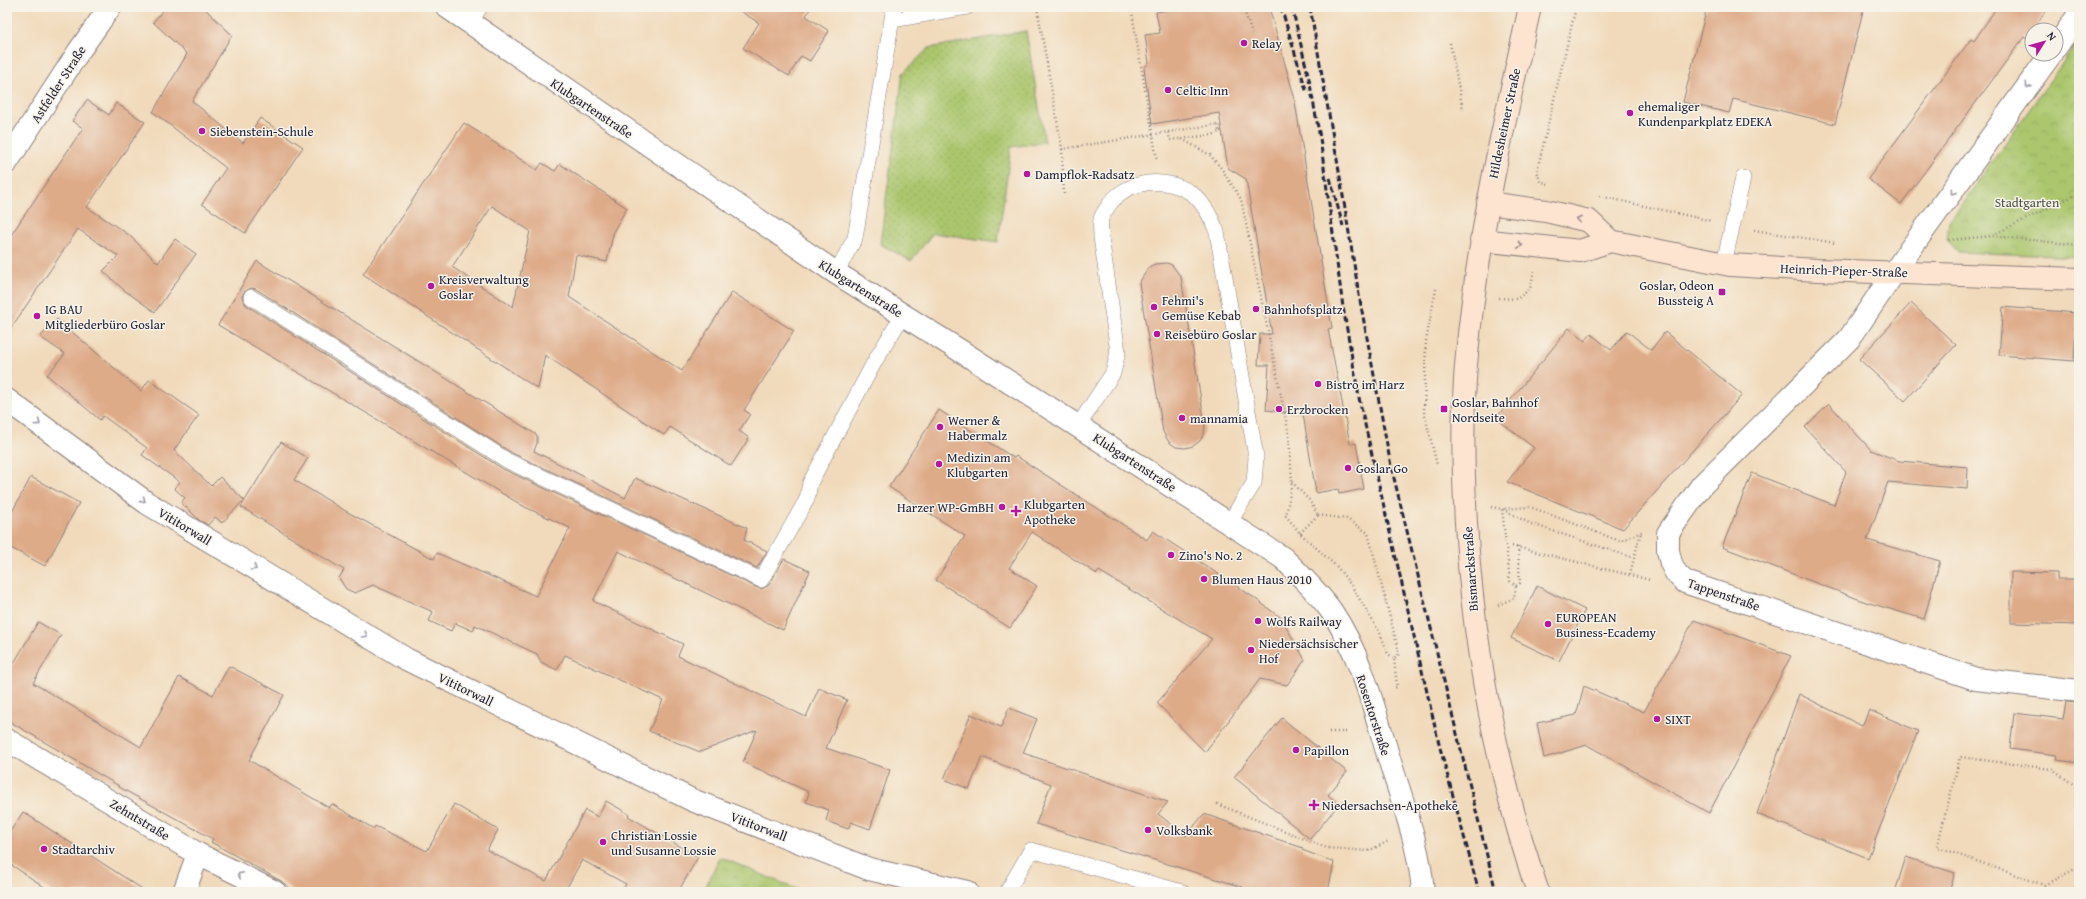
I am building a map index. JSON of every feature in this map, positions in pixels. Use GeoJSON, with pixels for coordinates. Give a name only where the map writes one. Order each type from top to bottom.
{"type":"FeatureCollection","features":[{"type":"Feature","properties":{"kind":"street","name":"Astfelder Straße"},"geometry":{"type":"LineString","coordinates":[[7,162],[79,51],[110,7]]}},
{"type":"Feature","properties":{"kind":"street","name":"Klubgartenstraße"},"geometry":{"type":"LineString","coordinates":[[447,7],[475,16],[836,273],[1283,558]]}},
{"type":"Feature","properties":{"kind":"street","name":"Hildesheimer Straße"},"geometry":{"type":"LineString","coordinates":[[1481,240],[1530,7]]}},
{"type":"Feature","properties":{"kind":"street"},"geometry":{"type":"LineString","coordinates":[[2064,36],[2079,14]]}},
{"type":"Feature","properties":{"kind":"street"},"geometry":{"type":"LineString","coordinates":[[1668,533],[1702,485],[1849,339],[2045,62]]}},
{"type":"Feature","properties":{"kind":"street"},"geometry":{"type":"LineString","coordinates":[[1488,203],[1546,211],[1589,221],[1610,241]]}},
{"type":"Feature","properties":{"kind":"street","name":"Heinrich-Pieper-Straße"},"geometry":{"type":"LineString","coordinates":[[1481,240],[1580,251],[1610,241],[1724,263],[1818,270],[2079,280]]}},
{"type":"Feature","properties":{"kind":"street","name":"Bismarckstraße"},"geometry":{"type":"LineString","coordinates":[[1481,240],[1466,356],[1464,418],[1465,502],[1472,607],[1488,705],[1507,791],[1538,892]]}},
{"type":"Feature","properties":{"kind":"street","name":"Vititorwall"},"geometry":{"type":"LineString","coordinates":[[7,400],[147,503],[406,659],[692,800],[869,869],[967,892]]}},
{"type":"Feature","properties":{"kind":"street","name":"Tappenstraße"},"geometry":{"type":"LineString","coordinates":[[1668,533],[1668,551],[1671,563],[1676,573],[1685,582],[1976,679],[2079,691]]}},
{"type":"Feature","properties":{"kind":"street","name":"Rosentorstraße"},"geometry":{"type":"LineString","coordinates":[[1283,558],[1311,586],[1332,613],[1351,648],[1370,699],[1411,831],[1423,892]]}},
{"type":"Feature","properties":{"kind":"street","name":"Zehntstraße"},"geometry":{"type":"LineString","coordinates":[[7,740],[198,854],[275,892]]}},
{"type":"Feature","properties":{"kind":"street"},"geometry":{"type":"LineString","coordinates":[[184,892],[198,854]]}},
{"type":"Feature","properties":{"kind":"lane"},"geometry":{"type":"LineString","coordinates":[[836,273],[855,238],[893,14],[967,7]]}},
{"type":"Feature","properties":{"kind":"lane"},"geometry":{"type":"LineString","coordinates":[[1724,263],[1743,178]]}},
{"type":"Feature","properties":{"kind":"lane"},"geometry":{"type":"LineString","coordinates":[[1078,426],[1113,373],[1118,352],[1101,237],[1101,218],[1120,192],[1133,186],[1162,182],[1178,186],[1194,196],[1202,204],[1218,232],[1256,457],[1254,483],[1229,523]]}},
{"type":"Feature","properties":{"kind":"lane"},"geometry":{"type":"LineString","coordinates":[[251,297],[508,461],[761,580],[807,500],[810,483],[817,469],[876,359],[903,315]]}},
{"type":"Feature","properties":{"kind":"lane"},"geometry":{"type":"LineString","coordinates":[[1007,892],[1030,850],[1182,892]]}},
{"type":"Feature","properties":{"kind":"path"},"geometry":{"type":"LineString","coordinates":[[1037,7],[1062,149],[1064,195]]}},
{"type":"Feature","properties":{"kind":"path"},"geometry":{"type":"LineString","coordinates":[[1131,7],[1162,182]]}},
{"type":"Feature","properties":{"kind":"path"},"geometry":{"type":"LineString","coordinates":[[1243,7],[1252,34]]}},
{"type":"Feature","properties":{"kind":"path"},"geometry":{"type":"LineString","coordinates":[[1553,186],[1540,181],[1537,171],[1576,7]]}},
{"type":"Feature","properties":{"kind":"path"},"geometry":{"type":"LineString","coordinates":[[1450,44],[1463,110]]}},
{"type":"Feature","properties":{"kind":"path"},"geometry":{"type":"LineString","coordinates":[[1062,149],[1153,135],[1168,132],[1218,124],[1220,131],[1212,135],[1170,140],[1168,132]]}},
{"type":"Feature","properties":{"kind":"path"},"geometry":{"type":"LineString","coordinates":[[1182,139],[1210,155],[1221,168],[1241,199],[1289,434],[1292,482],[1286,516],[1300,533],[1337,567],[1351,585],[1380,633],[1388,654],[1394,658]]}},
{"type":"Feature","properties":{"kind":"path"},"geometry":{"type":"LineString","coordinates":[[1992,236],[2079,193]]}},
{"type":"Feature","properties":{"kind":"path"},"geometry":{"type":"LineString","coordinates":[[1598,196],[1733,226],[1843,244]]}},
{"type":"Feature","properties":{"kind":"path"},"geometry":{"type":"LineString","coordinates":[[1915,244],[1992,236],[2079,245]]}},
{"type":"Feature","properties":{"kind":"path"},"geometry":{"type":"LineString","coordinates":[[1492,298],[1517,299],[1530,289],[1538,247]]}},
{"type":"Feature","properties":{"kind":"path"},"geometry":{"type":"LineString","coordinates":[[1436,290],[1426,341],[1424,412],[1437,465]]}},
{"type":"Feature","properties":{"kind":"path"},"geometry":{"type":"LineString","coordinates":[[1292,482],[1309,500],[1318,515]]}},
{"type":"Feature","properties":{"kind":"path"},"geometry":{"type":"LineString","coordinates":[[1465,502],[1502,509],[1530,507],[1620,541],[1641,531],[1668,533]]}},
{"type":"Feature","properties":{"kind":"path"},"geometry":{"type":"LineString","coordinates":[[1502,509],[1530,523],[1634,558]]}},
{"type":"Feature","properties":{"kind":"path"},"geometry":{"type":"LineString","coordinates":[[1502,509],[1507,567],[1510,581],[1516,586]]}},
{"type":"Feature","properties":{"kind":"path"},"geometry":{"type":"LineString","coordinates":[[1300,533],[1318,515]]}},
{"type":"Feature","properties":{"kind":"path"},"geometry":{"type":"LineString","coordinates":[[1318,515],[1347,519],[1368,533],[1398,652],[1398,656],[1394,658]]}},
{"type":"Feature","properties":{"kind":"path"},"geometry":{"type":"LineString","coordinates":[[1630,574],[1641,531]]}},
{"type":"Feature","properties":{"kind":"path"},"geometry":{"type":"LineString","coordinates":[[1512,546],[1651,580]]}},
{"type":"Feature","properties":{"kind":"path"},"geometry":{"type":"LineString","coordinates":[[1514,598],[1516,586],[1520,583],[1521,577],[1518,547]]}},
{"type":"Feature","properties":{"kind":"path"},"geometry":{"type":"LineString","coordinates":[[1394,658],[1397,687]]}},
{"type":"Feature","properties":{"kind":"path"},"geometry":{"type":"LineString","coordinates":[[1329,732],[1347,732]]}},
{"type":"Feature","properties":{"kind":"path"},"geometry":{"type":"LineString","coordinates":[[2079,788],[2051,769],[1960,757],[1937,847],[2044,885],[2079,867]]}},
{"type":"Feature","properties":{"kind":"path"},"geometry":{"type":"LineString","coordinates":[[1216,804],[1327,848],[1368,851]]}},
{"type":"Feature","properties":{"kind":"green space"},"geometry":{"type":"Polygon","coordinates":[[[1026,31],[1045,142],[1011,147],[998,242],[933,233],[911,261],[880,244],[903,73],[929,48],[1026,31]]]}},
{"type":"Feature","properties":{"kind":"green space","name":"Stadtgarten"},"geometry":{"type":"Polygon","coordinates":[[[2079,40],[2079,257],[1958,252],[1947,240],[1949,222],[2079,40]]]}},
{"type":"Feature","properties":{"kind":"green space"},"geometry":{"type":"Polygon","coordinates":[[[720,857],[804,892],[703,892],[720,857]]]}},
{"type":"Feature","properties":{"kind":"building","name":"Siebenstein-Schule"},"geometry":{"type":"Polygon","coordinates":[[[166,7],[203,7],[232,35],[192,101],[243,143],[260,118],[303,147],[245,233],[202,204],[226,168],[153,112],[187,54],[153,22],[166,7]]]}},
{"type":"Feature","properties":{"kind":"building"},"geometry":{"type":"Polygon","coordinates":[[[734,7],[811,7],[806,16],[829,31],[810,61],[801,56],[789,76],[743,48],[759,23],[734,7]]]}},
{"type":"Feature","properties":{"kind":"building"},"geometry":{"type":"Polygon","coordinates":[[[1185,7],[1269,7],[1294,96],[1332,328],[1328,329],[1350,444],[1356,443],[1364,489],[1339,494],[1338,489],[1316,493],[1303,414],[1266,410],[1269,365],[1258,365],[1260,334],[1272,334],[1246,179],[1228,168],[1219,113],[1152,124],[1144,68],[1149,63],[1145,35],[1160,33],[1156,12],[1185,7]]]}},
{"type":"Feature","properties":{"kind":"building"},"geometry":{"type":"Polygon","coordinates":[[[1707,7],[1864,7],[1835,124],[1733,99],[1729,113],[1683,102],[1707,7]]]}},
{"type":"Feature","properties":{"kind":"building"},"geometry":{"type":"Polygon","coordinates":[[[1997,7],[2048,7],[2038,22],[2024,22],[2024,37],[1901,204],[1868,179],[1971,39],[1974,41],[1997,7]]]}},
{"type":"Feature","properties":{"kind":"building"},"geometry":{"type":"Polygon","coordinates":[[[87,100],[109,115],[116,103],[145,122],[87,207],[129,235],[158,263],[175,239],[196,254],[155,312],[124,290],[103,271],[118,256],[78,229],[7,334],[7,241],[83,128],[72,121],[87,100]]]}},
{"type":"Feature","properties":{"kind":"building","name":"Kreisverwaltung Goslar"},"geometry":{"type":"Polygon","coordinates":[[[464,123],[537,170],[542,163],[555,171],[560,164],[627,208],[614,230],[607,262],[576,255],[569,297],[682,371],[732,292],[794,331],[744,410],[750,414],[739,431],[749,438],[731,466],[670,427],[664,435],[545,355],[538,389],[363,274],[464,123]],[[492,206],[452,267],[513,307],[530,231],[492,206]]]}},
{"type":"Feature","properties":{"kind":"building"},"geometry":{"type":"Polygon","coordinates":[[[257,261],[537,435],[537,443],[534,451],[625,498],[635,478],[747,528],[744,540],[767,551],[757,568],[512,453],[256,289],[251,288],[244,292],[242,297],[246,305],[503,469],[758,588],[762,589],[769,585],[784,559],[810,571],[783,630],[618,551],[593,601],[683,644],[678,656],[806,717],[819,688],[847,700],[826,748],[890,770],[870,829],[851,822],[848,829],[826,821],[829,810],[806,802],[809,792],[743,762],[757,730],[700,752],[649,731],[663,700],[565,655],[557,670],[541,662],[537,654],[475,625],[473,631],[455,623],[451,631],[429,621],[433,612],[373,585],[355,593],[346,589],[339,578],[344,570],[241,507],[281,442],[308,458],[294,480],[344,510],[434,559],[437,553],[536,596],[570,528],[525,507],[218,325],[257,261]]]}},
{"type":"Feature","properties":{"kind":"building"},"geometry":{"type":"Polygon","coordinates":[[[1167,263],[1172,265],[1181,277],[1205,425],[1204,433],[1200,441],[1193,446],[1185,448],[1176,447],[1169,442],[1163,432],[1139,283],[1149,267],[1155,264],[1167,263]]]}},
{"type":"Feature","properties":{"kind":"building"},"geometry":{"type":"Polygon","coordinates":[[[1911,303],[1956,345],[1905,401],[1859,359],[1911,303]]]}},
{"type":"Feature","properties":{"kind":"building"},"geometry":{"type":"Polygon","coordinates":[[[2003,307],[2077,313],[2074,361],[1999,355],[2003,307]]]}},
{"type":"Feature","properties":{"kind":"building"},"geometry":{"type":"Polygon","coordinates":[[[57,319],[141,391],[149,380],[199,415],[174,450],[211,486],[220,477],[244,500],[222,523],[215,517],[208,525],[200,521],[181,502],[185,498],[174,488],[180,482],[142,455],[147,448],[103,416],[100,420],[47,375],[65,354],[40,337],[57,319]]]}},
{"type":"Feature","properties":{"kind":"building"},"geometry":{"type":"Polygon","coordinates":[[[1569,328],[1585,341],[1591,334],[1611,350],[1627,331],[1651,350],[1665,332],[1742,395],[1623,529],[1507,482],[1534,448],[1496,418],[1569,328]]]}},
{"type":"Feature","properties":{"kind":"building"},"geometry":{"type":"Polygon","coordinates":[[[1829,404],[1871,450],[1899,461],[1968,467],[1967,489],[1888,482],[1867,540],[1940,561],[1924,619],[1866,602],[1722,547],[1752,473],[1834,505],[1846,472],[1805,427],[1829,404]]]}},
{"type":"Feature","properties":{"kind":"building"},"geometry":{"type":"Polygon","coordinates":[[[939,410],[1014,458],[1016,456],[1147,540],[1153,531],[1253,597],[1281,618],[1305,660],[1287,685],[1260,679],[1205,752],[1157,703],[1212,639],[1099,571],[1097,574],[1032,532],[1009,568],[1037,586],[1010,628],[936,580],[965,536],[889,487],[939,410]]]}},
{"type":"Feature","properties":{"kind":"building"},"geometry":{"type":"Polygon","coordinates":[[[31,477],[79,503],[45,566],[7,546],[7,521],[31,477]]]}},
{"type":"Feature","properties":{"kind":"building"},"geometry":{"type":"Polygon","coordinates":[[[2011,572],[2057,573],[2057,579],[2079,579],[2079,625],[2011,623],[2011,572]]]}},
{"type":"Feature","properties":{"kind":"building","name":"EUROPEAN Business-Ecademy"},"geometry":{"type":"Polygon","coordinates":[[[1537,586],[1585,610],[1559,661],[1511,638],[1537,586]]]}},
{"type":"Feature","properties":{"kind":"building","name":"SIXT"},"geometry":{"type":"Polygon","coordinates":[[[1694,620],[1791,656],[1709,813],[1587,745],[1544,758],[1537,723],[1576,715],[1584,686],[1644,712],[1694,620]]]}},
{"type":"Feature","properties":{"kind":"building"},"geometry":{"type":"Polygon","coordinates":[[[38,622],[61,635],[33,683],[141,747],[179,677],[213,695],[229,666],[284,695],[249,760],[329,808],[332,804],[374,829],[375,826],[427,851],[454,804],[498,830],[487,850],[546,881],[585,810],[598,817],[606,801],[629,814],[628,816],[698,857],[678,892],[622,892],[626,884],[582,860],[565,891],[566,892],[295,892],[281,881],[211,842],[213,839],[119,787],[7,720],[7,675],[38,622]]]}},
{"type":"Feature","properties":{"kind":"building"},"geometry":{"type":"Polygon","coordinates":[[[1799,694],[1862,726],[1869,710],[1918,731],[1868,858],[1757,814],[1799,694]]]}},
{"type":"Feature","properties":{"kind":"building"},"geometry":{"type":"Polygon","coordinates":[[[2066,702],[2079,703],[2079,763],[2056,760],[2057,755],[2010,749],[2014,713],[2063,719],[2066,702]]]}},
{"type":"Feature","properties":{"kind":"building","name":"Volksbank"},"geometry":{"type":"Polygon","coordinates":[[[1009,708],[1037,719],[1023,753],[1168,802],[1158,814],[1186,836],[1204,814],[1303,848],[1302,850],[1334,862],[1328,892],[1242,892],[1243,887],[1036,824],[1051,784],[982,757],[969,789],[944,779],[971,714],[1001,727],[1009,708]]]}},
{"type":"Feature","properties":{"kind":"building"},"geometry":{"type":"Polygon","coordinates":[[[1282,718],[1347,772],[1328,795],[1339,804],[1310,839],[1234,777],[1282,718]]]}},
{"type":"Feature","properties":{"kind":"building","name":"Stadtarchiv"},"geometry":{"type":"Polygon","coordinates":[[[23,812],[147,892],[52,892],[7,862],[7,836],[23,812]]]}},
{"type":"Feature","properties":{"kind":"building"},"geometry":{"type":"Polygon","coordinates":[[[1906,857],[1955,873],[1949,892],[1895,892],[1906,857]]]}},
{"type":"Feature","properties":{"kind":"railway"},"geometry":{"type":"LineString","coordinates":[[1281,7],[1307,93]]}},
{"type":"Feature","properties":{"kind":"railway"},"geometry":{"type":"LineString","coordinates":[[1292,7],[1309,79],[1320,138],[1343,307],[1360,403],[1439,744],[1479,892]]}},
{"type":"Feature","properties":{"kind":"railway"},"geometry":{"type":"LineString","coordinates":[[1310,7],[1359,295],[1391,466],[1496,892]]}},
{"type":"Feature","properties":{"kind":"railway"},"geometry":{"type":"LineString","coordinates":[[1330,178],[1343,226]]}},
{"type":"Feature","properties":{"kind":"place","name":"Relay"},"geometry":{"type":"Point","coordinates":[1244,43]}},
{"type":"Feature","properties":{"kind":"place","name":"Celtic Inn"},"geometry":{"type":"Point","coordinates":[1168,90]}},
{"type":"Feature","properties":{"kind":"place","name":"ehemaliger Kundenparkplatz EDEKA"},"geometry":{"type":"Point","coordinates":[1630,113]}},
{"type":"Feature","properties":{"kind":"place","name":"Siebenstein-Schule"},"geometry":{"type":"Point","coordinates":[202,131]}},
{"type":"Feature","properties":{"kind":"place","name":"Dampflok-Radsatz"},"geometry":{"type":"Point","coordinates":[1027,174]}},
{"type":"Feature","properties":{"kind":"place","name":"Kreisverwaltung Goslar"},"geometry":{"type":"Point","coordinates":[431,286]}},
{"type":"Feature","properties":{"kind":"place","name":"Goslar, Odeon Bussteig A"},"geometry":{"type":"Point","coordinates":[1722,292]}},
{"type":"Feature","properties":{"kind":"place","name":"Fehmi's Gemüse Kebab"},"geometry":{"type":"Point","coordinates":[1154,307]}},
{"type":"Feature","properties":{"kind":"place","name":"Bahnhofsplatz"},"geometry":{"type":"Point","coordinates":[1256,309]}},
{"type":"Feature","properties":{"kind":"place","name":"IG BAU Mitgliederbüro Goslar"},"geometry":{"type":"Point","coordinates":[37,316]}},
{"type":"Feature","properties":{"kind":"place","name":"Reisebüro Goslar"},"geometry":{"type":"Point","coordinates":[1157,334]}},
{"type":"Feature","properties":{"kind":"place","name":"Bistro im Harz"},"geometry":{"type":"Point","coordinates":[1318,384]}},
{"type":"Feature","properties":{"kind":"place","name":"Erzbrocken"},"geometry":{"type":"Point","coordinates":[1279,409]}},
{"type":"Feature","properties":{"kind":"place","name":"Goslar, Bahnhof Nordseite"},"geometry":{"type":"Point","coordinates":[1444,409]}},
{"type":"Feature","properties":{"kind":"place","name":"mannamia"},"geometry":{"type":"Point","coordinates":[1182,418]}},
{"type":"Feature","properties":{"kind":"place","name":"Werner & Habermalz"},"geometry":{"type":"Point","coordinates":[940,427]}},
{"type":"Feature","properties":{"kind":"place","name":"Medizin am Klubgarten"},"geometry":{"type":"Point","coordinates":[939,464]}},
{"type":"Feature","properties":{"kind":"place","name":"Goslar Go"},"geometry":{"type":"Point","coordinates":[1348,468]}},
{"type":"Feature","properties":{"kind":"place","name":"Harzer WP-GmBH"},"geometry":{"type":"Point","coordinates":[1002,507]}},
{"type":"Feature","properties":{"kind":"place","name":"Klubgarten Apotheke"},"geometry":{"type":"Point","coordinates":[1016,511]}},
{"type":"Feature","properties":{"kind":"place","name":"Zino's No. 2"},"geometry":{"type":"Point","coordinates":[1171,555]}},
{"type":"Feature","properties":{"kind":"place","name":"Blumen Haus 2010"},"geometry":{"type":"Point","coordinates":[1204,579]}},
{"type":"Feature","properties":{"kind":"place","name":"Wolfs Railway"},"geometry":{"type":"Point","coordinates":[1258,621]}},
{"type":"Feature","properties":{"kind":"place","name":"EUROPEAN Business-Ecademy"},"geometry":{"type":"Point","coordinates":[1548,624]}},
{"type":"Feature","properties":{"kind":"place","name":"Niedersächsischer Hof"},"geometry":{"type":"Point","coordinates":[1251,650]}},
{"type":"Feature","properties":{"kind":"place","name":"SIXT"},"geometry":{"type":"Point","coordinates":[1657,719]}},
{"type":"Feature","properties":{"kind":"place","name":"Papillon"},"geometry":{"type":"Point","coordinates":[1296,750]}},
{"type":"Feature","properties":{"kind":"place","name":"Niedersachsen-Apotheke"},"geometry":{"type":"Point","coordinates":[1314,805]}},
{"type":"Feature","properties":{"kind":"place","name":"Volksbank"},"geometry":{"type":"Point","coordinates":[1148,830]}},
{"type":"Feature","properties":{"kind":"place","name":"Christian Lossie und Susanne Lossie"},"geometry":{"type":"Point","coordinates":[603,842]}},
{"type":"Feature","properties":{"kind":"place","name":"Stadtarchiv"},"geometry":{"type":"Point","coordinates":[44,849]}}]}
